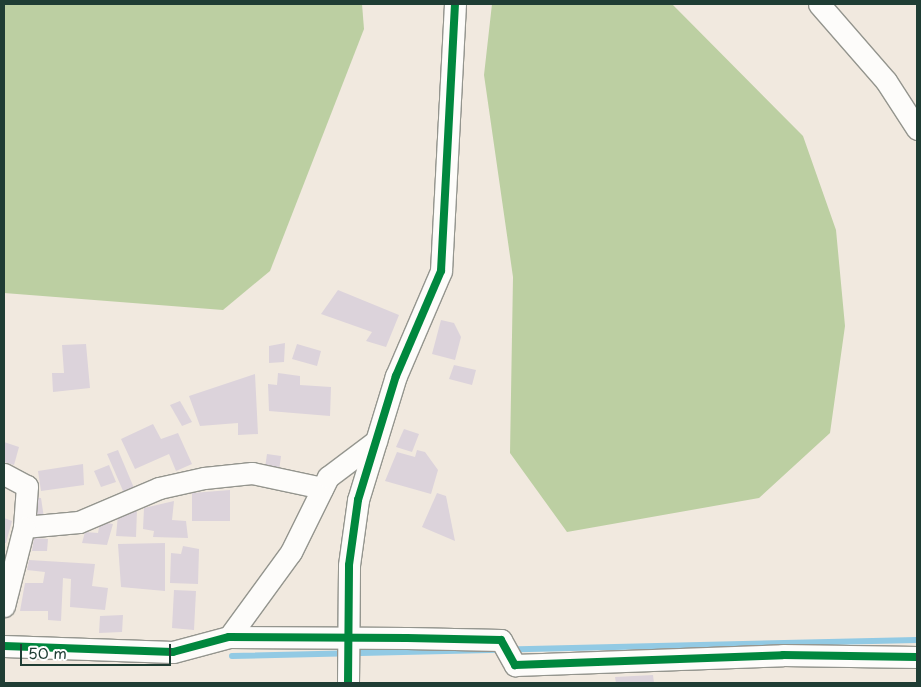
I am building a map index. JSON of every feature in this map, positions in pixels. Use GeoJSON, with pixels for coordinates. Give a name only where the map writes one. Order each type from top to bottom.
{"type":"FeatureCollection","features":[{"type":"Feature","properties":{"kind":"street"},"geometry":{"type":"LineString","coordinates":[[348,683],[351,534],[396,376],[441,271],[455,4]]}},
{"type":"Feature","properties":{"kind":"street"},"geometry":{"type":"LineString","coordinates":[[819,4],[886,81],[917,129]]}},
{"type":"Feature","properties":{"kind":"street"},"geometry":{"type":"LineString","coordinates":[[229,637],[291,552],[328,478],[376,441]]}},
{"type":"Feature","properties":{"kind":"street"},"geometry":{"type":"LineString","coordinates":[[24,527],[79,522],[159,488],[204,478],[252,473],[322,488]]}},
{"type":"Feature","properties":{"kind":"street"},"geometry":{"type":"LineString","coordinates":[[4,474],[27,486],[24,527],[4,606]]}},
{"type":"Feature","properties":{"kind":"street"},"geometry":{"type":"LineString","coordinates":[[4,646],[173,652],[229,637],[348,647],[501,640],[515,665],[783,655],[917,657]]}},
{"type":"Feature","properties":{"kind":"green space"},"geometry":{"type":"Polygon","coordinates":[[[4,4],[362,4],[364,29],[270,271],[223,310],[4,293],[4,4]]]}},
{"type":"Feature","properties":{"kind":"green space"},"geometry":{"type":"Polygon","coordinates":[[[492,4],[672,4],[803,136],[836,230],[845,326],[830,433],[759,498],[567,532],[510,453],[513,277],[484,75],[492,4]]]}},
{"type":"Feature","properties":{"kind":"building"},"geometry":{"type":"Polygon","coordinates":[[[338,290],[399,315],[386,347],[366,341],[372,332],[321,314],[338,290]]]}},
{"type":"Feature","properties":{"kind":"building"},"geometry":{"type":"Polygon","coordinates":[[[441,320],[454,323],[461,337],[455,360],[432,354],[441,320]]]}},
{"type":"Feature","properties":{"kind":"building"},"geometry":{"type":"Polygon","coordinates":[[[285,343],[284,362],[269,363],[269,346],[285,343]]]}},
{"type":"Feature","properties":{"kind":"building"},"geometry":{"type":"Polygon","coordinates":[[[86,344],[90,388],[53,392],[52,373],[64,373],[62,345],[86,344]]]}},
{"type":"Feature","properties":{"kind":"building"},"geometry":{"type":"Polygon","coordinates":[[[297,344],[321,351],[317,366],[292,359],[297,344]]]}},
{"type":"Feature","properties":{"kind":"building"},"geometry":{"type":"Polygon","coordinates":[[[454,365],[476,370],[472,385],[449,379],[454,365]]]}},
{"type":"Feature","properties":{"kind":"building"},"geometry":{"type":"Polygon","coordinates":[[[278,373],[300,376],[300,385],[331,387],[330,416],[269,411],[268,384],[277,385],[278,373]]]}},
{"type":"Feature","properties":{"kind":"building"},"geometry":{"type":"Polygon","coordinates":[[[255,374],[258,434],[238,435],[238,423],[200,426],[189,396],[255,374]]]}},
{"type":"Feature","properties":{"kind":"building"},"geometry":{"type":"Polygon","coordinates":[[[180,401],[192,422],[182,426],[170,405],[180,401]]]}},
{"type":"Feature","properties":{"kind":"building"},"geometry":{"type":"Polygon","coordinates":[[[153,424],[161,439],[178,433],[192,464],[176,471],[169,454],[135,469],[121,439],[153,424]]]}},
{"type":"Feature","properties":{"kind":"building"},"geometry":{"type":"Polygon","coordinates":[[[404,429],[419,434],[412,452],[396,447],[404,429]]]}},
{"type":"Feature","properties":{"kind":"building"},"geometry":{"type":"Polygon","coordinates":[[[4,442],[19,447],[14,465],[4,462],[4,442]]]}},
{"type":"Feature","properties":{"kind":"building"},"geometry":{"type":"Polygon","coordinates":[[[118,450],[134,488],[124,493],[107,454],[118,450]]]}},
{"type":"Feature","properties":{"kind":"building"},"geometry":{"type":"Polygon","coordinates":[[[417,450],[425,452],[438,470],[431,494],[385,481],[397,452],[415,457],[417,450]]]}},
{"type":"Feature","properties":{"kind":"building"},"geometry":{"type":"Polygon","coordinates":[[[267,454],[281,456],[279,471],[265,468],[267,454]]]}},
{"type":"Feature","properties":{"kind":"building"},"geometry":{"type":"Polygon","coordinates":[[[83,464],[84,485],[41,491],[38,471],[83,464]]]}},
{"type":"Feature","properties":{"kind":"building"},"geometry":{"type":"Polygon","coordinates":[[[109,465],[116,482],[101,487],[94,471],[109,465]]]}},
{"type":"Feature","properties":{"kind":"building"},"geometry":{"type":"Polygon","coordinates":[[[230,490],[230,521],[192,521],[192,493],[230,490]]]}},
{"type":"Feature","properties":{"kind":"building"},"geometry":{"type":"Polygon","coordinates":[[[437,493],[446,496],[455,541],[422,527],[437,493]]]}},
{"type":"Feature","properties":{"kind":"building"},"geometry":{"type":"Polygon","coordinates":[[[32,497],[41,498],[44,518],[33,520],[32,497]]]}},
{"type":"Feature","properties":{"kind":"building"},"geometry":{"type":"Polygon","coordinates":[[[174,501],[172,520],[186,521],[188,538],[153,537],[154,531],[143,529],[144,508],[174,501]]]}},
{"type":"Feature","properties":{"kind":"building"},"geometry":{"type":"Polygon","coordinates":[[[137,509],[136,537],[116,536],[118,515],[137,509]]]}},
{"type":"Feature","properties":{"kind":"building"},"geometry":{"type":"Polygon","coordinates":[[[4,518],[12,521],[6,543],[4,543],[4,518]]]}},
{"type":"Feature","properties":{"kind":"building"},"geometry":{"type":"Polygon","coordinates":[[[100,522],[113,524],[107,545],[82,543],[85,532],[98,533],[100,522]]]}},
{"type":"Feature","properties":{"kind":"building"},"geometry":{"type":"Polygon","coordinates":[[[34,538],[48,539],[47,551],[32,551],[34,538]]]}},
{"type":"Feature","properties":{"kind":"building"},"geometry":{"type":"Polygon","coordinates":[[[165,543],[165,591],[121,587],[118,544],[165,543]]]}},
{"type":"Feature","properties":{"kind":"building"},"geometry":{"type":"Polygon","coordinates":[[[183,546],[199,549],[198,584],[170,583],[171,553],[181,554],[183,546]]]}},
{"type":"Feature","properties":{"kind":"building"},"geometry":{"type":"Polygon","coordinates":[[[29,560],[95,564],[92,586],[108,588],[105,610],[70,607],[71,579],[63,578],[61,621],[48,620],[48,611],[20,611],[25,583],[43,583],[45,572],[27,570],[29,560]]]}},
{"type":"Feature","properties":{"kind":"building"},"geometry":{"type":"Polygon","coordinates":[[[174,590],[196,591],[194,630],[172,628],[174,590]]]}},
{"type":"Feature","properties":{"kind":"building"},"geometry":{"type":"Polygon","coordinates":[[[123,615],[122,632],[99,633],[100,616],[123,615]]]}},
{"type":"Feature","properties":{"kind":"building"},"geometry":{"type":"Polygon","coordinates":[[[653,675],[654,683],[616,683],[615,677],[653,675]]]}},
{"type":"Feature","properties":{"kind":"waterway"},"geometry":{"type":"LineString","coordinates":[[232,656],[917,640]]}},
{"type":"Feature","properties":{"kind":"cycle path"},"geometry":{"type":"LineString","coordinates":[[348,683],[349,565],[358,500],[396,376],[441,271],[455,4]]}},
{"type":"Feature","properties":{"kind":"cycle path"},"geometry":{"type":"LineString","coordinates":[[4,646],[173,652],[229,637],[407,638],[501,640],[515,665],[783,655],[917,657]]}}]}
